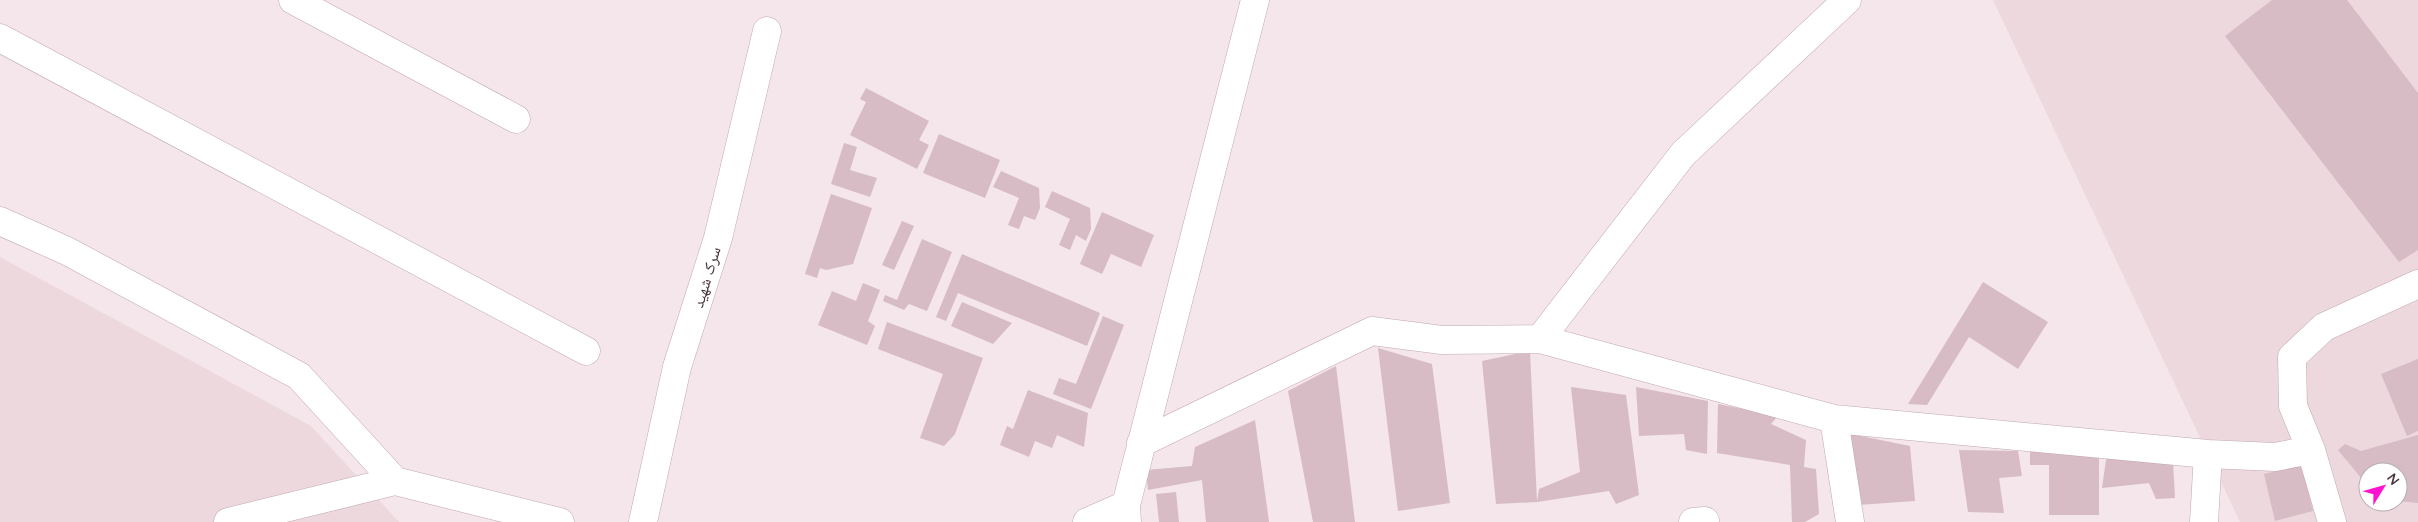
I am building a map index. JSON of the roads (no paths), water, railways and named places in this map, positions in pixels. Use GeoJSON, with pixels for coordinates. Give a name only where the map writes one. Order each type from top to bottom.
{"type":"FeatureCollection","features":[{"type":"Feature","properties":{"kind":"street"},"geometry":{"type":"LineString","coordinates":[[293,0],[516,119]]}},
{"type":"Feature","properties":{"kind":"street"},"geometry":{"type":"LineString","coordinates":[[1087,522],[1126,514],[1141,443],[1255,0]]}},
{"type":"Feature","properties":{"kind":"street"},"geometry":{"type":"LineString","coordinates":[[1540,339],[1682,154],[1847,0]]}},
{"type":"Feature","properties":{"kind":"street","name":"سرک شهید"},"geometry":{"type":"LineString","coordinates":[[643,522],[678,367],[718,238],[767,31]]}},
{"type":"Feature","properties":{"kind":"street"},"geometry":{"type":"LineString","coordinates":[[0,38],[586,351]]}},
{"type":"Feature","properties":{"kind":"street"},"geometry":{"type":"LineString","coordinates":[[0,221],[67,251],[299,376],[395,481]]}},
{"type":"Feature","properties":{"kind":"street"},"geometry":{"type":"LineString","coordinates":[[2332,522],[2310,450],[2293,406],[2292,357],[2324,327],[2418,284]]}},
{"type":"Feature","properties":{"kind":"street"},"geometry":{"type":"LineString","coordinates":[[1141,443],[1372,331],[1442,340],[1540,339],[1834,419],[2208,454],[2275,457],[2310,450]]}},
{"type":"Feature","properties":{"kind":"street"},"geometry":{"type":"LineString","coordinates":[[1834,419],[1850,522]]}},
{"type":"Feature","properties":{"kind":"street"},"geometry":{"type":"LineString","coordinates":[[2204,522],[2208,454]]}},
{"type":"Feature","properties":{"kind":"street"},"geometry":{"type":"LineString","coordinates":[[228,522],[395,481],[560,522]]}}]}
